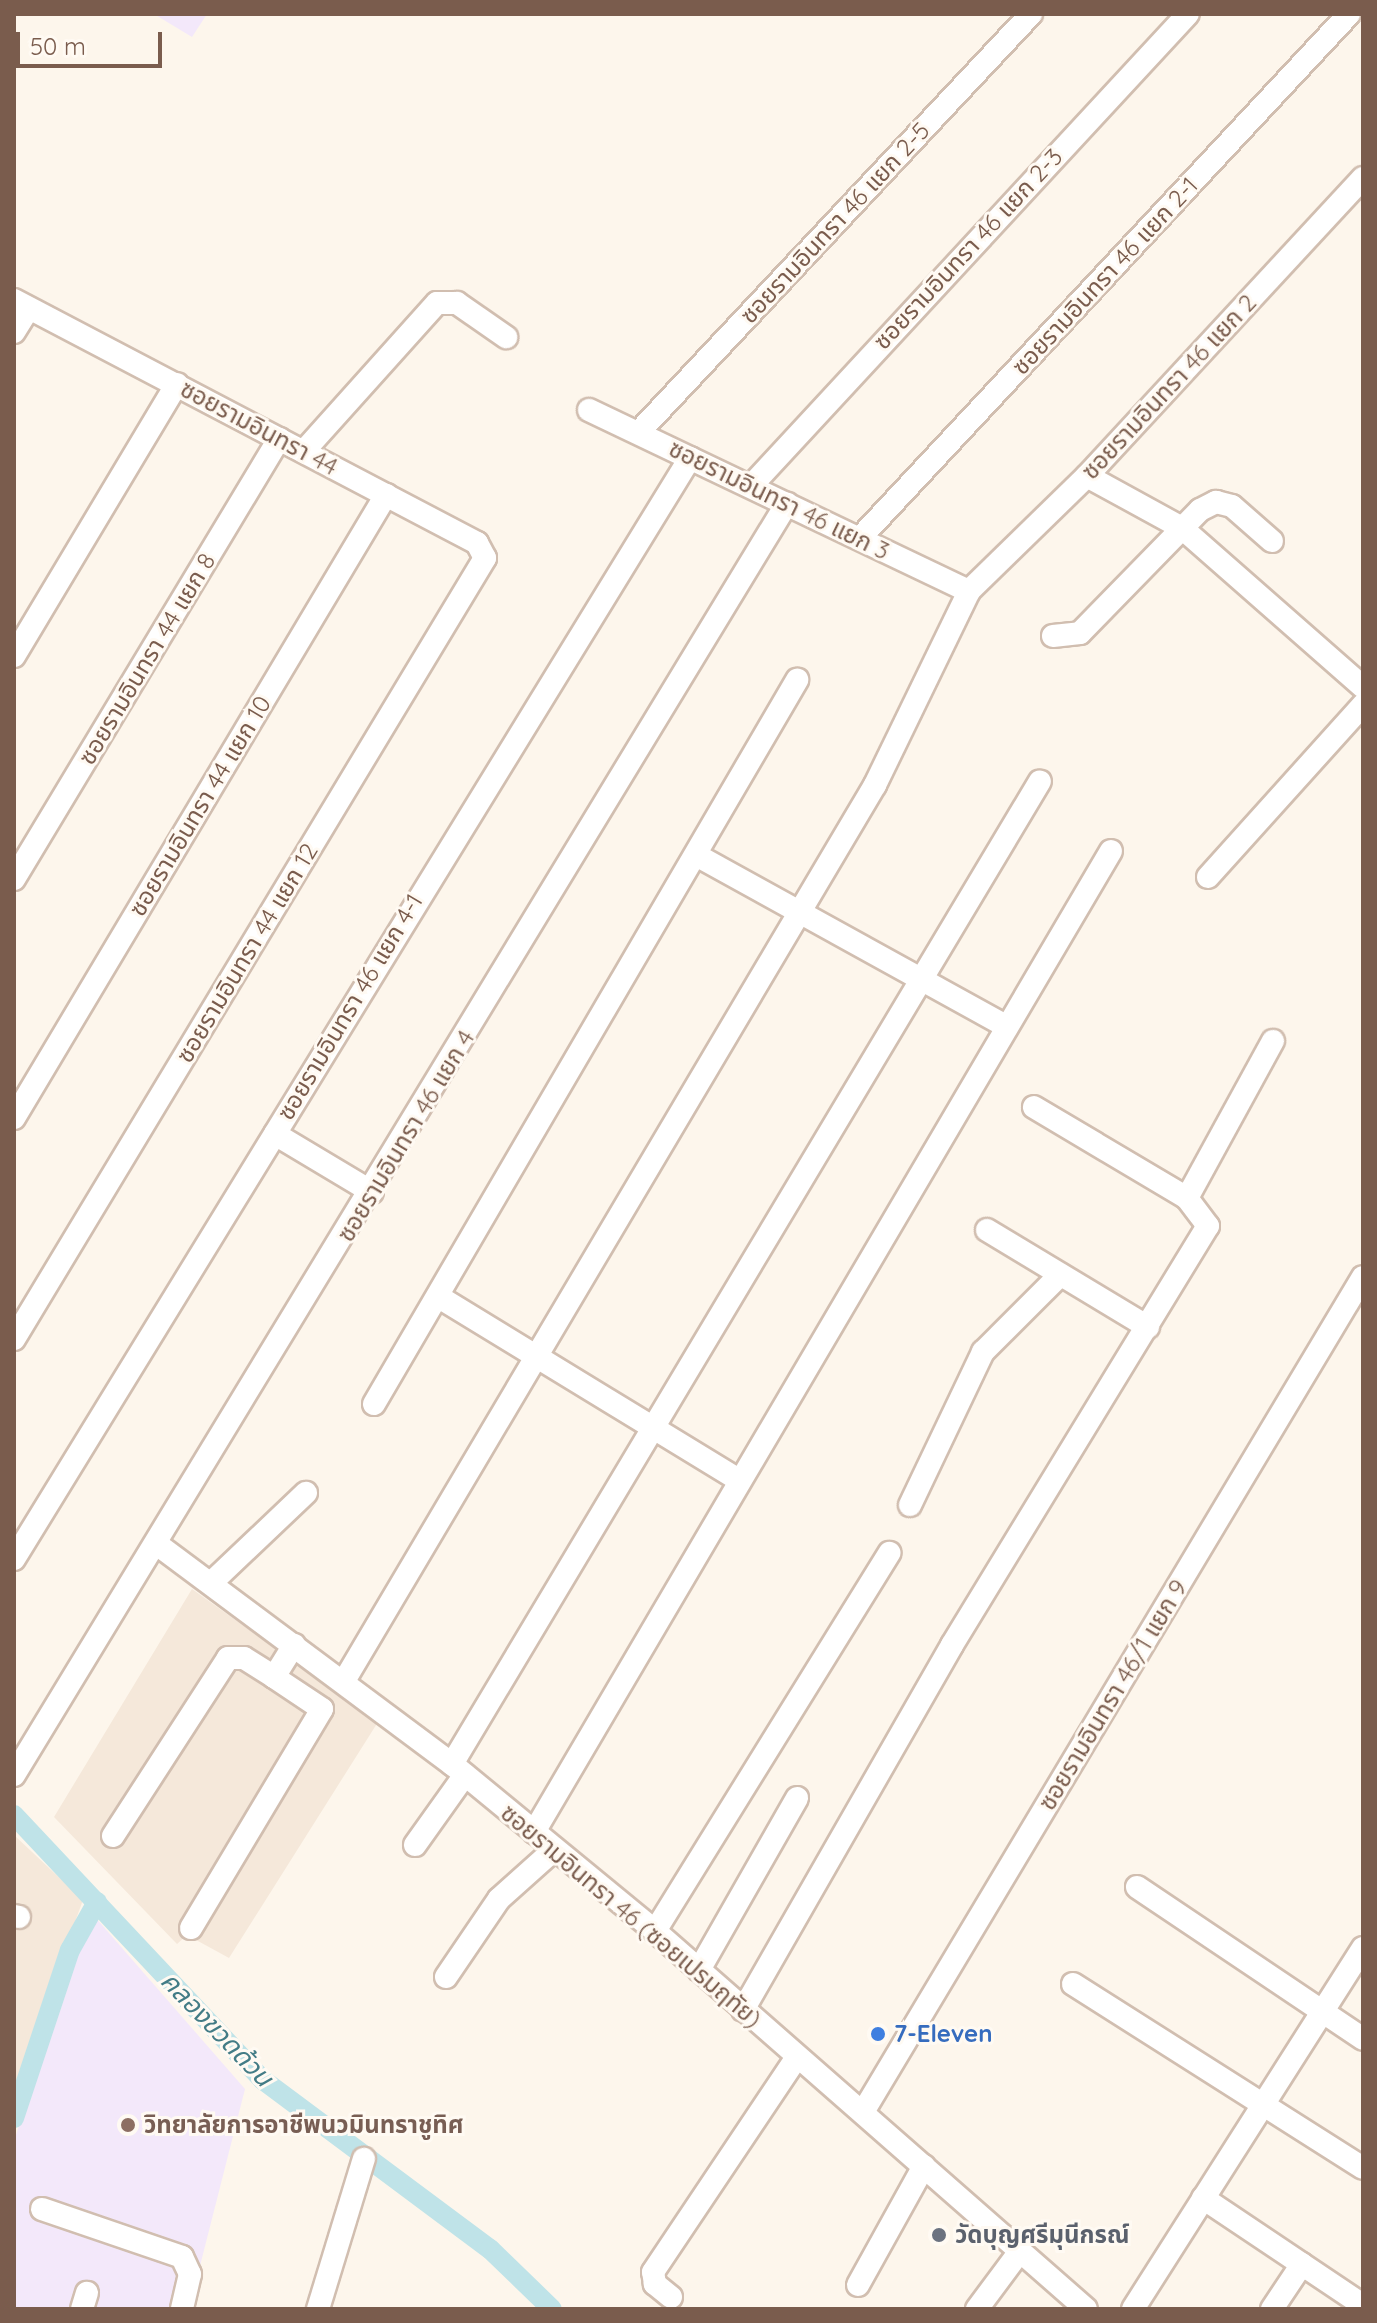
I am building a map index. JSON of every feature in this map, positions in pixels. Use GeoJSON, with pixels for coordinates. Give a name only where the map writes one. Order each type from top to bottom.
{"type":"FeatureCollection","features":[{"type":"Feature","properties":{"kind":"street","name":"ซอยรามอินทรา 46 แยก 2-5"},"geometry":{"type":"LineString","coordinates":[[639,432],[1031,14]]}},
{"type":"Feature","properties":{"kind":"street","name":"ซอยรามอินทรา 46 แยก 2-3"},"geometry":{"type":"LineString","coordinates":[[751,486],[1188,14]]}},
{"type":"Feature","properties":{"kind":"street","name":"ซอยรามอินทรา 46 แยก 2-1"},"geometry":{"type":"LineString","coordinates":[[861,537],[1349,14]]}},
{"type":"Feature","properties":{"kind":"street","name":"ซอยรามอินทรา 46 แยก 2"},"geometry":{"type":"LineString","coordinates":[[969,591],[1087,476],[1363,178]]}},
{"type":"Feature","properties":{"kind":"street"},"geometry":{"type":"LineString","coordinates":[[304,451],[437,303],[457,303],[506,337]]}},
{"type":"Feature","properties":{"kind":"street"},"geometry":{"type":"LineString","coordinates":[[14,332],[21,304]]}},
{"type":"Feature","properties":{"kind":"street","name":"ซอยรามอินทรา 44"},"geometry":{"type":"LineString","coordinates":[[21,304],[477,543],[485,553],[479,568]]}},
{"type":"Feature","properties":{"kind":"street"},"geometry":{"type":"LineString","coordinates":[[14,656],[177,384]]}},
{"type":"Feature","properties":{"kind":"street","name":"ซอยรามอินทรา 46 แยก 3"},"geometry":{"type":"LineString","coordinates":[[589,410],[969,591]]}},
{"type":"Feature","properties":{"kind":"street","name":"ซอยรามอินทรา 44 แยก 8"},"geometry":{"type":"LineString","coordinates":[[14,879],[279,439]]}},
{"type":"Feature","properties":{"kind":"street","name":"ซอยรามอินทรา 46 แยก 4-1"},"geometry":{"type":"LineString","coordinates":[[14,1559],[690,458]]}},
{"type":"Feature","properties":{"kind":"street"},"geometry":{"type":"LineString","coordinates":[[1087,476],[1182,528],[1363,687]]}},
{"type":"Feature","properties":{"kind":"street","name":"ซอยรามอินทรา 44 แยก 10"},"geometry":{"type":"LineString","coordinates":[[14,1118],[386,495]]}},
{"type":"Feature","properties":{"kind":"street"},"geometry":{"type":"LineString","coordinates":[[1053,636],[1080,633],[1182,528],[1216,502],[1232,506],[1272,541]]}},
{"type":"Feature","properties":{"kind":"street","name":"ซอยรามอินทรา 46 แยก 4"},"geometry":{"type":"LineString","coordinates":[[19,1772],[787,503]]}},
{"type":"Feature","properties":{"kind":"street","name":"ซอยรามอินทรา 44 แยก 12"},"geometry":{"type":"LineString","coordinates":[[14,1339],[479,568]]}},
{"type":"Feature","properties":{"kind":"street"},"geometry":{"type":"LineString","coordinates":[[344,1681],[894,752],[969,591]]}},
{"type":"Feature","properties":{"kind":"street"},"geometry":{"type":"LineString","coordinates":[[374,1404],[797,680]]}},
{"type":"Feature","properties":{"kind":"street"},"geometry":{"type":"LineString","coordinates":[[1208,877],[1361,713]]}},
{"type":"Feature","properties":{"kind":"street"},"geometry":{"type":"LineString","coordinates":[[415,1845],[654,1429],[1040,781]]}},
{"type":"Feature","properties":{"kind":"street"},"geometry":{"type":"LineString","coordinates":[[534,1832],[1111,851]]}},
{"type":"Feature","properties":{"kind":"street"},"geometry":{"type":"LineString","coordinates":[[696,855],[1007,1027]]}},
{"type":"Feature","properties":{"kind":"street"},"geometry":{"type":"LineString","coordinates":[[1187,1198],[1273,1041]]}},
{"type":"Feature","properties":{"kind":"street"},"geometry":{"type":"LineString","coordinates":[[743,2010],[952,1645],[1208,1226],[1187,1198],[1034,1107]]}},
{"type":"Feature","properties":{"kind":"street"},"geometry":{"type":"LineString","coordinates":[[275,1134],[372,1192]]}},
{"type":"Feature","properties":{"kind":"street"},"geometry":{"type":"LineString","coordinates":[[987,1230],[1148,1327]]}},
{"type":"Feature","properties":{"kind":"street"},"geometry":{"type":"LineString","coordinates":[[910,1505],[983,1352],[1060,1275]]}},
{"type":"Feature","properties":{"kind":"street","name":"ซอยรามอินทรา 46/1 แยก 9"},"geometry":{"type":"LineString","coordinates":[[863,2112],[1363,1277]]}},
{"type":"Feature","properties":{"kind":"street"},"geometry":{"type":"LineString","coordinates":[[439,1297],[739,1480]]}},
{"type":"Feature","properties":{"kind":"street"},"geometry":{"type":"LineString","coordinates":[[211,1583],[306,1493]]}},
{"type":"Feature","properties":{"kind":"street","name":"ซอยรามอินทรา 46 (ซอยเปรมฤทัย)"},"geometry":{"type":"LineString","coordinates":[[158,1545],[344,1681],[459,1770],[655,1931],[1086,2309]]}},
{"type":"Feature","properties":{"kind":"street"},"geometry":{"type":"LineString","coordinates":[[655,1931],[889,1553]]}},
{"type":"Feature","properties":{"kind":"street"},"geometry":{"type":"LineString","coordinates":[[274,1677],[294,1645]]}},
{"type":"Feature","properties":{"kind":"street"},"geometry":{"type":"LineString","coordinates":[[113,1836],[228,1658],[244,1658],[322,1709],[191,1928]]}},
{"type":"Feature","properties":{"kind":"street"},"geometry":{"type":"LineString","coordinates":[[699,1970],[797,1798]]}},
{"type":"Feature","properties":{"kind":"street"},"geometry":{"type":"LineString","coordinates":[[446,1977],[499,1899],[555,1849]]}},
{"type":"Feature","properties":{"kind":"street"},"geometry":{"type":"LineString","coordinates":[[1137,1887],[1363,2039]]}},
{"type":"Feature","properties":{"kind":"street"},"geometry":{"type":"LineString","coordinates":[[1133,2309],[1320,2011],[1363,1948]]}},
{"type":"Feature","properties":{"kind":"street"},"geometry":{"type":"LineString","coordinates":[[1073,1984],[1363,2168]]}},
{"type":"Feature","properties":{"kind":"street"},"geometry":{"type":"LineString","coordinates":[[671,2297],[655,2284],[653,2272],[797,2057]]}},
{"type":"Feature","properties":{"kind":"street"},"geometry":{"type":"LineString","coordinates":[[318,2309],[364,2159]]}},
{"type":"Feature","properties":{"kind":"street"},"geometry":{"type":"LineString","coordinates":[[858,2285],[924,2166]]}},
{"type":"Feature","properties":{"kind":"street"},"geometry":{"type":"LineString","coordinates":[[1203,2198],[1363,2305]]}},
{"type":"Feature","properties":{"kind":"street"},"geometry":{"type":"LineString","coordinates":[[42,2209],[182,2257],[190,2274],[182,2309]]}},
{"type":"Feature","properties":{"kind":"street"},"geometry":{"type":"LineString","coordinates":[[977,2309],[1020,2251]]}},
{"type":"Feature","properties":{"kind":"street"},"geometry":{"type":"LineString","coordinates":[[1272,2309],[1302,2264]]}},
{"type":"Feature","properties":{"kind":"shaded area"},"geometry":{"type":"Polygon","coordinates":[[[154,14],[207,14],[192,37],[154,14]]]}},
{"type":"Feature","properties":{"kind":"shaded area"},"geometry":{"type":"Polygon","coordinates":[[[192,1589],[378,1722],[229,1958],[187,1935],[177,1944],[54,1817],[192,1589]]]}},
{"type":"Feature","properties":{"kind":"shaded area"},"geometry":{"type":"Polygon","coordinates":[[[14,1835],[83,1900],[14,2089],[14,1835]]]}},
{"type":"Feature","properties":{"kind":"shaded area","name":"วิทยาลัยการอาชีพนวมินทราชูทิศ"},"geometry":{"type":"Polygon","coordinates":[[[95,1917],[245,2089],[189,2309],[14,2309],[14,2141],[72,1963],[95,1917]]]}},
{"type":"Feature","properties":{"kind":"waterway","name":"คลองขวดด้วน"},"geometry":{"type":"LineString","coordinates":[[14,1815],[263,2080],[490,2249],[552,2309]]}},
{"type":"Feature","properties":{"kind":"waterway"},"geometry":{"type":"LineString","coordinates":[[14,2118],[70,1950],[97,1902]]}},
{"type":"Feature","properties":{"kind":"place","name":"7-Eleven"},"geometry":{"type":"Point","coordinates":[878,2034]}},
{"type":"Feature","properties":{"kind":"place","name":"วิทยาลัยการอาชีพนวมินทราชูทิศ"},"geometry":{"type":"Point","coordinates":[128,2125]}},
{"type":"Feature","properties":{"kind":"place","name":"วัดบุญศรีมุนีกรณ์"},"geometry":{"type":"Point","coordinates":[939,2235]}}]}
